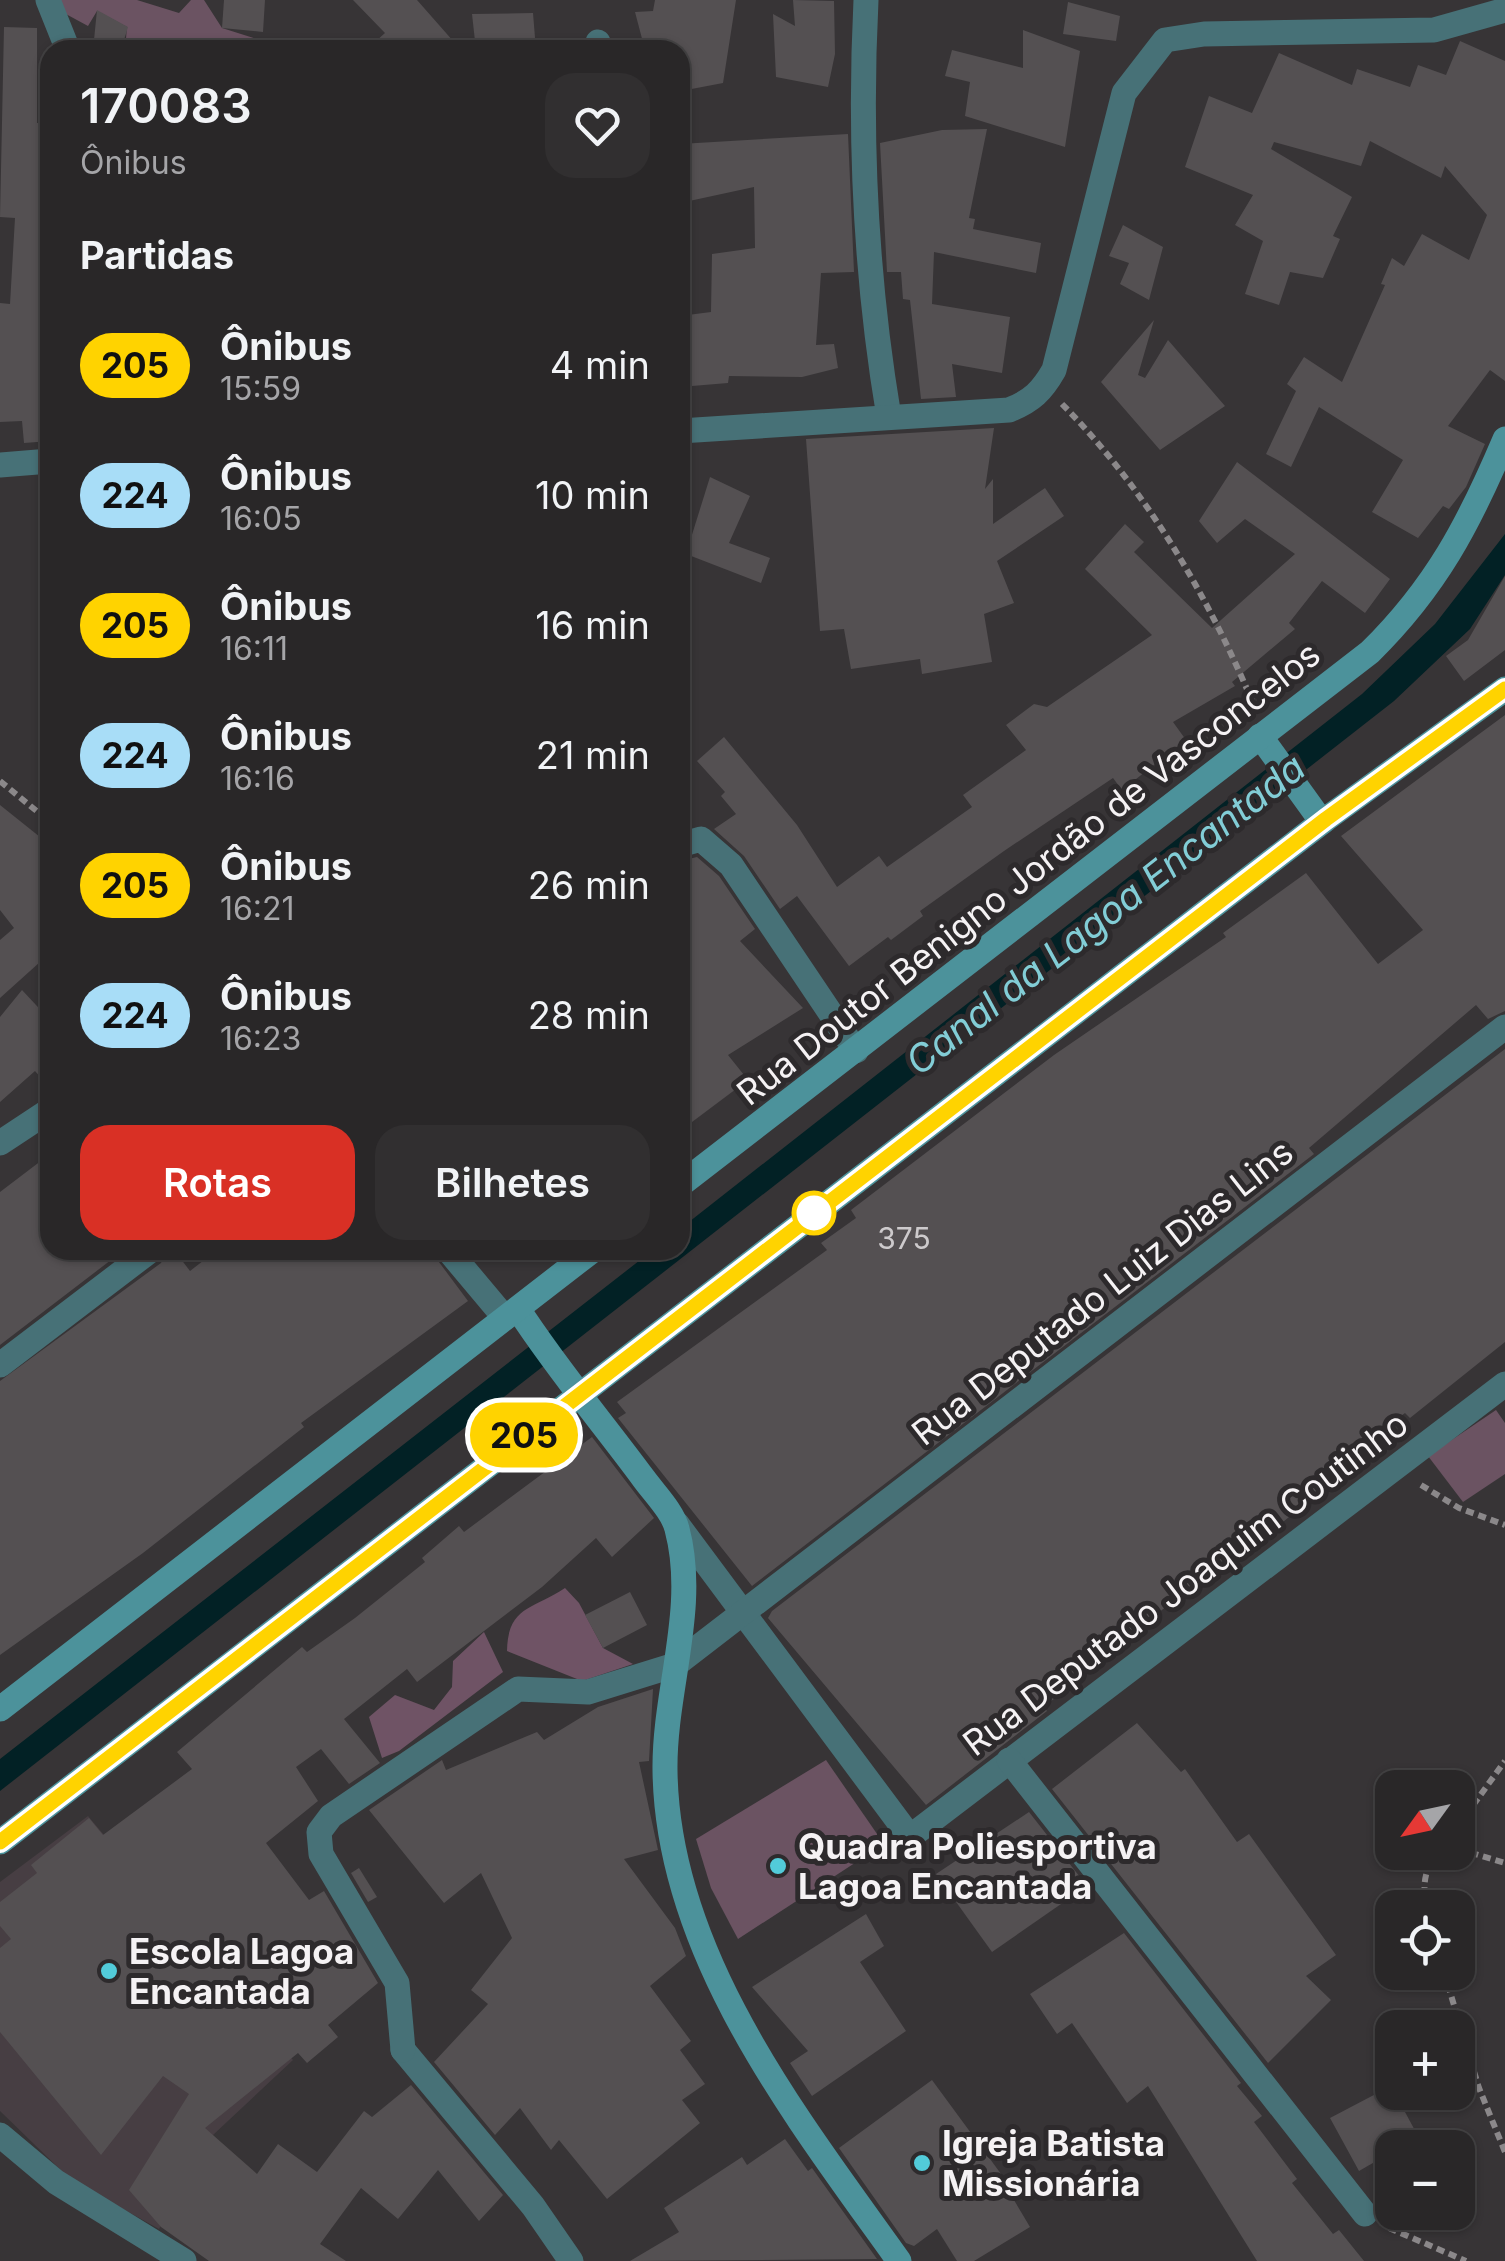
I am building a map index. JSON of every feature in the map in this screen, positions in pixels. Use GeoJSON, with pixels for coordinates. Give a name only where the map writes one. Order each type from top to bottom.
{"type":"FeatureCollection","features":[{"type":"Feature","properties":{"kind":"main road","name":"Rua Doutor Benigno Jordão de Vasconcelos"},"geometry":{"type":"LineString","coordinates":[[690,1176],[1370,652],[1412,610],[1441,571],[1477,506],[1505,439]]}},
{"type":"Feature","properties":{"kind":"main road"},"geometry":{"type":"LineString","coordinates":[[0,1842],[573,1387],[1505,689]]}},
{"type":"Feature","properties":{"kind":"main road"},"geometry":{"type":"LineString","coordinates":[[1262,734],[1324,821]]}},
{"type":"Feature","properties":{"kind":"main road"},"geometry":{"type":"LineString","coordinates":[[0,1708],[516,1316],[581,1260]]}},
{"type":"Feature","properties":{"kind":"main road"},"geometry":{"type":"LineString","coordinates":[[516,1316],[677,1524],[684,1588],[665,1766],[666,1804],[688,1903],[712,1960],[782,2091],[899,2261]]}},
{"type":"Feature","properties":{"kind":"street"},"geometry":{"type":"LineString","coordinates":[[48,0],[64,40]]}},
{"type":"Feature","properties":{"kind":"street"},"geometry":{"type":"LineString","coordinates":[[866,0],[862,88],[873,320],[889,417]]}},
{"type":"Feature","properties":{"kind":"street"},"geometry":{"type":"LineString","coordinates":[[690,429],[1009,410],[1035,395],[1054,370],[1124,93],[1155,49],[1178,34],[1434,30],[1505,10]]}},
{"type":"Feature","properties":{"kind":"street"},"geometry":{"type":"LineString","coordinates":[[0,466],[40,461]]}},
{"type":"Feature","properties":{"kind":"street"},"geometry":{"type":"LineString","coordinates":[[1262,734],[1290,767],[1324,821]]}},
{"type":"Feature","properties":{"kind":"street"},"geometry":{"type":"LineString","coordinates":[[690,840],[711,844],[731,866],[856,1051]]}},
{"type":"Feature","properties":{"kind":"street","name":"Rua Deputado Luiz Dias Lins"},"geometry":{"type":"LineString","coordinates":[[571,2261],[521,2191],[403,2050],[397,1983],[326,1868],[318,1843],[324,1824],[512,1692],[533,1686],[588,1692],[674,1665],[1505,1027]]}},
{"type":"Feature","properties":{"kind":"street"},"geometry":{"type":"LineString","coordinates":[[0,1143],[40,1117]]}},
{"type":"Feature","properties":{"kind":"street"},"geometry":{"type":"LineString","coordinates":[[0,1365],[137,1260]]}},
{"type":"Feature","properties":{"kind":"street"},"geometry":{"type":"LineString","coordinates":[[458,1260],[516,1316]]}},
{"type":"Feature","properties":{"kind":"street","name":"Rua Deputado Joaquim Coutinho"},"geometry":{"type":"LineString","coordinates":[[742,1613],[910,1837],[1505,1384]]}},
{"type":"Feature","properties":{"kind":"street"},"geometry":{"type":"LineString","coordinates":[[677,1524],[742,1613]]}},
{"type":"Feature","properties":{"kind":"street"},"geometry":{"type":"LineString","coordinates":[[1009,1760],[1365,2214]]}},
{"type":"Feature","properties":{"kind":"street"},"geometry":{"type":"LineString","coordinates":[[0,2136],[56,2182],[184,2261]]}},
{"type":"Feature","properties":{"kind":"path"},"geometry":{"type":"LineString","coordinates":[[1035,395],[1106,449],[1156,520],[1214,620],[1262,734]]}},
{"type":"Feature","properties":{"kind":"path"},"geometry":{"type":"LineString","coordinates":[[0,781],[40,814]]}},
{"type":"Feature","properties":{"kind":"path"},"geometry":{"type":"LineString","coordinates":[[1395,1468],[1459,1508],[1505,1525]]}},
{"type":"Feature","properties":{"kind":"path"},"geometry":{"type":"LineString","coordinates":[[1475,1802],[1505,1761]]}},
{"type":"Feature","properties":{"kind":"path"},"geometry":{"type":"LineString","coordinates":[[1475,1854],[1505,1863]]}},
{"type":"Feature","properties":{"kind":"path"},"geometry":{"type":"LineString","coordinates":[[1450,1990],[1505,2152]]}},
{"type":"Feature","properties":{"kind":"path"},"geometry":{"type":"LineString","coordinates":[[1365,2214],[1466,2261]]}},
{"type":"Feature","properties":{"kind":"shaded area"},"geometry":{"type":"Polygon","coordinates":[[[59,0],[137,0],[179,13],[191,0],[204,0],[222,28],[260,40],[126,40],[127,27],[97,11],[88,26],[64,13],[59,0]]]}},
{"type":"Feature","properties":{"kind":"shaded area"},"geometry":{"type":"Polygon","coordinates":[[[1496,1410],[1505,1423],[1505,1474],[1463,1502],[1428,1456],[1496,1410]]]}},
{"type":"Feature","properties":{"kind":"shaded area"},"geometry":{"type":"Polygon","coordinates":[[[565,1588],[579,1603],[603,1648],[633,1664],[582,1681],[507,1651],[508,1636],[517,1617],[565,1588]]]}},
{"type":"Feature","properties":{"kind":"shaded area"},"geometry":{"type":"Polygon","coordinates":[[[484,1632],[503,1672],[399,1751],[382,1758],[369,1717],[395,1695],[434,1710],[452,1687],[453,1661],[484,1632]]]}},
{"type":"Feature","properties":{"kind":"shaded area","name":"Quadra Poliesportiva Lagoa Encantada"},"geometry":{"type":"Polygon","coordinates":[[[826,1760],[884,1844],[738,1939],[711,1888],[696,1839],[826,1760]]]}},
{"type":"Feature","properties":{"kind":"shaded area","name":"Escola Lagoa Encantada"},"geometry":{"type":"Polygon","coordinates":[[[88,1816],[293,2060],[213,2135],[159,2229],[71,2180],[0,2111],[0,1882],[88,1816]]]}},
{"type":"Feature","properties":{"kind":"water","name":"Canal da Lagoa Encantada"},"geometry":{"type":"Polygon","coordinates":[[[1505,534],[1505,575],[1470,629],[1394,701],[690,1251],[690,1221],[1362,694],[1435,624],[1505,534]]]}},
{"type":"Feature","properties":{"kind":"water","name":"Canal da Lagoa Encantada"},"geometry":{"type":"Polygon","coordinates":[[[640,1260],[679,1260],[0,1791],[0,1759],[640,1260]]]}},
{"type":"Feature","properties":{"kind":"building"},"geometry":{"type":"Polygon","coordinates":[[[224,0],[265,0],[263,32],[222,28],[224,0]]]}},
{"type":"Feature","properties":{"kind":"building"},"geometry":{"type":"Polygon","coordinates":[[[353,0],[417,0],[452,40],[377,40],[385,33],[353,0]]]}},
{"type":"Feature","properties":{"kind":"building"},"geometry":{"type":"Polygon","coordinates":[[[655,0],[736,0],[723,83],[690,89],[690,40],[642,40],[635,12],[653,11],[655,0]]]}},
{"type":"Feature","properties":{"kind":"building"},"geometry":{"type":"Polygon","coordinates":[[[793,0],[834,1],[835,54],[828,87],[776,77],[773,14],[795,26],[793,0]]]}},
{"type":"Feature","properties":{"kind":"building"},"geometry":{"type":"Polygon","coordinates":[[[1068,2],[1120,16],[1116,41],[1063,34],[1068,2]]]}},
{"type":"Feature","properties":{"kind":"building"},"geometry":{"type":"Polygon","coordinates":[[[97,10],[128,27],[124,40],[94,40],[97,10]]]}},
{"type":"Feature","properties":{"kind":"building"},"geometry":{"type":"Polygon","coordinates":[[[533,13],[535,40],[475,40],[472,14],[533,13]]]}},
{"type":"Feature","properties":{"kind":"building"},"geometry":{"type":"Polygon","coordinates":[[[4,27],[37,28],[40,442],[24,443],[22,421],[0,422],[0,303],[10,304],[15,218],[0,217],[4,27]]]}},
{"type":"Feature","properties":{"kind":"building"},"geometry":{"type":"Polygon","coordinates":[[[1023,30],[1080,51],[1065,147],[965,116],[970,82],[945,76],[952,50],[1023,68],[1023,30]]]}},
{"type":"Feature","properties":{"kind":"building"},"geometry":{"type":"Polygon","coordinates":[[[1460,41],[1505,61],[1505,381],[1490,370],[1448,426],[1485,444],[1466,487],[1449,509],[1443,506],[1418,538],[1372,512],[1403,460],[1319,407],[1291,467],[1266,454],[1296,391],[1287,384],[1304,357],[1342,382],[1385,285],[1381,284],[1392,258],[1404,266],[1422,234],[1469,260],[1487,215],[1445,166],[1441,178],[1370,141],[1361,166],[1274,142],[1271,149],[1352,197],[1333,236],[1340,239],[1323,278],[1290,272],[1279,305],[1245,294],[1263,241],[1235,225],[1253,195],[1185,167],[1209,96],[1252,113],[1279,53],[1352,85],[1357,69],[1410,87],[1418,65],[1446,75],[1460,41]]]}},
{"type":"Feature","properties":{"kind":"building"},"geometry":{"type":"Polygon","coordinates":[[[987,129],[969,218],[975,219],[973,229],[1041,243],[1036,273],[934,252],[932,304],[1010,317],[1002,373],[952,364],[956,397],[921,399],[910,300],[903,299],[901,272],[887,272],[880,143],[942,130],[987,129]]]}},
{"type":"Feature","properties":{"kind":"building"},"geometry":{"type":"Polygon","coordinates":[[[848,134],[854,272],[821,273],[816,345],[834,344],[838,368],[802,377],[729,376],[728,383],[690,386],[690,315],[711,312],[712,254],[755,248],[754,187],[690,201],[690,143],[848,134]]]}},
{"type":"Feature","properties":{"kind":"building"},"geometry":{"type":"Polygon","coordinates":[[[1123,225],[1163,247],[1149,300],[1120,284],[1129,263],[1109,256],[1123,225]]]}},
{"type":"Feature","properties":{"kind":"building"},"geometry":{"type":"Polygon","coordinates":[[[1154,320],[1138,375],[1145,378],[1168,340],[1225,406],[1160,450],[1101,382],[1154,320]]]}},
{"type":"Feature","properties":{"kind":"building"},"geometry":{"type":"Polygon","coordinates":[[[994,428],[985,489],[993,479],[993,524],[1045,488],[1064,516],[997,561],[1014,603],[984,614],[992,662],[922,674],[920,659],[851,669],[844,629],[820,631],[806,439],[994,428]]]}},
{"type":"Feature","properties":{"kind":"building"},"geometry":{"type":"Polygon","coordinates":[[[1237,462],[1390,579],[1365,613],[1322,581],[1289,623],[1295,629],[1232,682],[1235,686],[1173,722],[1186,740],[1122,790],[1113,778],[1004,851],[920,911],[923,916],[891,940],[888,937],[849,966],[797,896],[780,909],[744,856],[714,829],[736,814],[721,796],[725,792],[697,761],[724,737],[797,825],[837,887],[879,856],[887,867],[972,807],[963,795],[1026,750],[1006,725],[1034,704],[1047,707],[1152,635],[1085,569],[1125,524],[1144,542],[1134,552],[1212,628],[1295,554],[1245,519],[1217,543],[1199,521],[1237,462]]]}},
{"type":"Feature","properties":{"kind":"building"},"geometry":{"type":"Polygon","coordinates":[[[710,477],[750,496],[729,543],[770,558],[761,583],[690,556],[690,541],[710,477]]]}},
{"type":"Feature","properties":{"kind":"building"},"geometry":{"type":"Polygon","coordinates":[[[1505,576],[1505,650],[1464,681],[1446,656],[1468,640],[1505,576]]]}},
{"type":"Feature","properties":{"kind":"building"},"geometry":{"type":"Polygon","coordinates":[[[1505,715],[1505,1011],[1488,1019],[1476,1005],[1309,1148],[1314,1154],[752,1586],[618,1418],[626,1413],[617,1402],[827,1250],[821,1243],[856,1218],[851,1210],[1054,1055],[1226,937],[1223,933],[1306,873],[1378,964],[1423,930],[1341,836],[1505,715]]]}},
{"type":"Feature","properties":{"kind":"building"},"geometry":{"type":"Polygon","coordinates":[[[0,805],[40,837],[40,962],[0,998],[0,940],[14,928],[0,910],[0,805]]]}},
{"type":"Feature","properties":{"kind":"building"},"geometry":{"type":"Polygon","coordinates":[[[697,857],[719,876],[755,929],[740,941],[803,1008],[728,1055],[748,1080],[690,1124],[690,859],[697,857]]]}},
{"type":"Feature","properties":{"kind":"building"},"geometry":{"type":"Polygon","coordinates":[[[22,990],[40,1009],[40,1077],[35,1071],[0,1102],[0,1017],[22,990]]]}},
{"type":"Feature","properties":{"kind":"building"},"geometry":{"type":"Polygon","coordinates":[[[1505,1049],[1505,1342],[1410,1418],[1405,1413],[1359,1447],[1366,1455],[1211,1580],[1168,1605],[1044,1707],[1047,1711],[926,1805],[768,1618],[772,1611],[1505,1049]]]}},
{"type":"Feature","properties":{"kind":"building"},"geometry":{"type":"Polygon","coordinates":[[[40,1162],[40,1260],[111,1260],[0,1345],[0,1192],[40,1162]]]}},
{"type":"Feature","properties":{"kind":"building"},"geometry":{"type":"Polygon","coordinates":[[[182,1260],[190,1271],[204,1260],[437,1260],[468,1301],[301,1423],[304,1427],[143,1553],[0,1655],[0,1381],[161,1263],[182,1260]]]}},
{"type":"Feature","properties":{"kind":"building"},"geometry":{"type":"Polygon","coordinates":[[[592,1437],[654,1518],[612,1557],[596,1538],[542,1587],[417,1682],[407,1669],[344,1719],[380,1763],[349,1784],[321,1749],[296,1767],[318,1801],[266,1843],[309,1900],[324,1891],[378,1983],[328,2025],[338,2037],[307,2063],[298,2053],[205,2128],[257,2174],[278,2144],[317,2172],[364,2111],[372,2117],[411,2085],[503,2195],[479,2221],[438,2170],[398,2219],[361,2188],[320,2244],[346,2261],[209,2261],[161,2227],[129,2190],[189,2094],[163,2076],[101,2155],[0,2032],[0,1948],[11,1939],[0,1926],[0,1902],[37,1873],[31,1865],[89,1818],[103,1835],[192,1769],[177,1752],[302,1647],[307,1652],[355,1618],[425,1562],[422,1558],[459,1526],[464,1532],[592,1437]]]}},
{"type":"Feature","properties":{"kind":"building"},"geometry":{"type":"Polygon","coordinates":[[[630,1592],[647,1625],[603,1648],[585,1615],[630,1592]]]}},
{"type":"Feature","properties":{"kind":"building"},"geometry":{"type":"Polygon","coordinates":[[[653,1689],[649,1761],[639,1762],[658,1850],[624,1859],[675,1928],[686,1956],[650,1986],[691,2041],[680,2050],[705,2084],[682,2100],[700,2123],[607,2199],[559,2140],[551,2150],[520,2108],[495,2135],[434,2062],[488,2004],[471,1990],[512,1938],[481,1873],[444,1903],[369,1810],[442,1760],[446,1770],[537,1732],[544,1740],[598,1707],[653,1689]]]}},
{"type":"Feature","properties":{"kind":"building"},"geometry":{"type":"Polygon","coordinates":[[[1137,1723],[1181,1772],[1185,1769],[1237,1842],[1249,1834],[1336,1955],[1306,1976],[1331,2000],[1268,2063],[1052,1789],[1137,1723]]]}},
{"type":"Feature","properties":{"kind":"building"},"geometry":{"type":"Polygon","coordinates":[[[1029,1812],[1087,1886],[992,1952],[936,1874],[1029,1812]]]}},
{"type":"Feature","properties":{"kind":"building"},"geometry":{"type":"Polygon","coordinates":[[[359,1868],[377,1897],[368,1902],[351,1873],[359,1868]]]}},
{"type":"Feature","properties":{"kind":"building"},"geometry":{"type":"Polygon","coordinates":[[[866,1914],[884,1946],[860,1962],[906,2031],[812,2096],[790,2063],[808,2051],[752,1987],[866,1914]]]}},
{"type":"Feature","properties":{"kind":"building"},"geometry":{"type":"Polygon","coordinates":[[[1124,1933],[1241,2083],[1237,2086],[1262,2116],[1254,2122],[1297,2179],[1292,2183],[1333,2234],[1339,2230],[1364,2261],[1257,2261],[1148,2086],[1127,2103],[1072,2023],[1057,2034],[1030,1994],[1124,1933]]]}},
{"type":"Feature","properties":{"kind":"building","name":"Igreja Batista Missionária"},"geometry":{"type":"Polygon","coordinates":[[[932,2080],[1004,2178],[1030,2227],[974,2261],[957,2261],[937,2229],[914,2246],[906,2243],[839,2148],[932,2080]]]}},
{"type":"Feature","properties":{"kind":"building"},"geometry":{"type":"Polygon","coordinates":[[[1375,2094],[1375,2110],[1404,2110],[1415,2130],[1375,2130],[1375,2162],[1359,2171],[1330,2118],[1375,2094]]]}},
{"type":"Feature","properties":{"kind":"building"},"geometry":{"type":"Polygon","coordinates":[[[785,2139],[808,2171],[812,2168],[877,2259],[630,2261],[679,2232],[664,2208],[742,2157],[747,2165],[785,2139]]]}},
{"type":"Feature","properties":{"kind":"bus line","name":"205"},"geometry":{"type":"LineString","coordinates":[[0,1842],[1326,819],[1505,689]]}},
{"type":"Feature","properties":{"kind":"place","name":"Quadra Poliesportiva Lagoa Encantada"},"geometry":{"type":"Point","coordinates":[778,1866]}},
{"type":"Feature","properties":{"kind":"place","name":"Escola Lagoa Encantada"},"geometry":{"type":"Point","coordinates":[109,1971]}},
{"type":"Feature","properties":{"kind":"place","name":"Igreja Batista Missionária"},"geometry":{"type":"Point","coordinates":[922,2163]}}]}
